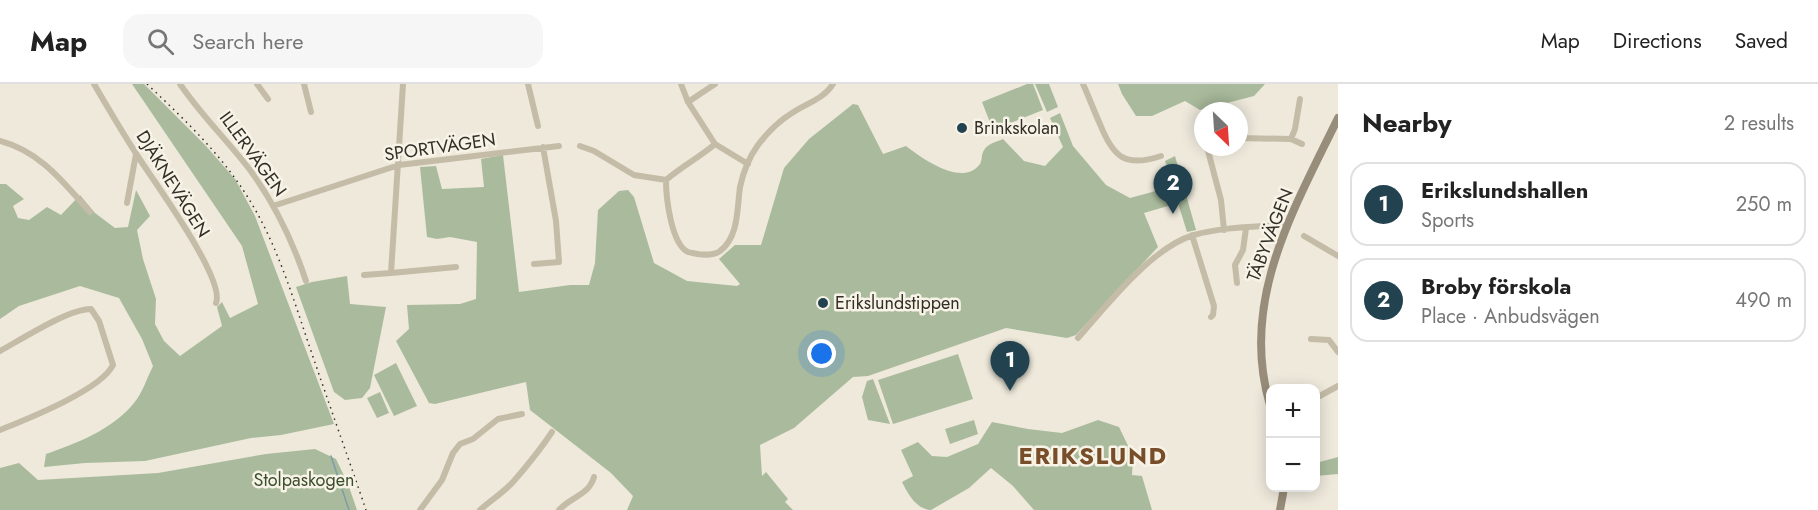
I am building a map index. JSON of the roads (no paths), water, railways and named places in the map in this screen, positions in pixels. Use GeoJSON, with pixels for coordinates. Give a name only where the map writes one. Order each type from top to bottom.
{"type":"FeatureCollection","features":[{"type":"Feature","properties":{"kind":"main road","name":"TÄBYVÄGEN"},"geometry":{"type":"LineString","coordinates":[[1266,387],[1261,365],[1262,317],[1270,269],[1338,118]]}},
{"type":"Feature","properties":{"kind":"main road"},"geometry":{"type":"LineString","coordinates":[[1280,510],[1283,492]]}},
{"type":"Feature","properties":{"kind":"street","name":"DJÄKNEVÄGEN"},"geometry":{"type":"LineString","coordinates":[[94,84],[136,154],[188,231],[214,288],[216,303]]}},
{"type":"Feature","properties":{"kind":"street","name":"ILLERVÄGEN"},"geometry":{"type":"LineString","coordinates":[[180,84],[251,172],[273,206],[297,254],[306,281]]}},
{"type":"Feature","properties":{"kind":"street"},"geometry":{"type":"LineString","coordinates":[[257,84],[268,99]]}},
{"type":"Feature","properties":{"kind":"street"},"geometry":{"type":"LineString","coordinates":[[304,84],[311,112]]}},
{"type":"Feature","properties":{"kind":"street"},"geometry":{"type":"LineString","coordinates":[[391,273],[403,84]]}},
{"type":"Feature","properties":{"kind":"street"},"geometry":{"type":"LineString","coordinates":[[528,84],[538,126]]}},
{"type":"Feature","properties":{"kind":"street"},"geometry":{"type":"LineString","coordinates":[[681,84],[688,102],[715,144],[748,164]]}},
{"type":"Feature","properties":{"kind":"street"},"geometry":{"type":"LineString","coordinates":[[688,102],[715,84]]}},
{"type":"Feature","properties":{"kind":"street"},"geometry":{"type":"LineString","coordinates":[[666,180],[666,195],[679,243],[687,252],[702,255],[718,252],[730,239],[736,221],[741,185],[757,146],[772,128],[791,113],[830,89],[833,84]]}},
{"type":"Feature","properties":{"kind":"street"},"geometry":{"type":"LineString","coordinates":[[1083,84],[1107,143],[1114,152],[1135,162],[1161,156]]}},
{"type":"Feature","properties":{"kind":"street"},"geometry":{"type":"LineString","coordinates":[[1291,139],[1300,99]]}},
{"type":"Feature","properties":{"kind":"street"},"geometry":{"type":"LineString","coordinates":[[1248,138],[1291,139],[1302,144]]}},
{"type":"Feature","properties":{"kind":"street"},"geometry":{"type":"LineString","coordinates":[[0,141],[35,155],[62,180],[90,212]]}},
{"type":"Feature","properties":{"kind":"street"},"geometry":{"type":"LineString","coordinates":[[580,147],[594,151],[634,175],[666,180],[715,144]]}},
{"type":"Feature","properties":{"kind":"street","name":"SPORTVÄGEN"},"geometry":{"type":"LineString","coordinates":[[273,206],[399,165],[559,146]]}},
{"type":"Feature","properties":{"kind":"street"},"geometry":{"type":"LineString","coordinates":[[534,264],[559,262],[554,210],[543,147]]}},
{"type":"Feature","properties":{"kind":"street"},"geometry":{"type":"LineString","coordinates":[[127,203],[136,154]]}},
{"type":"Feature","properties":{"kind":"street"},"geometry":{"type":"LineString","coordinates":[[1209,156],[1221,200],[1224,230]]}},
{"type":"Feature","properties":{"kind":"street"},"geometry":{"type":"LineString","coordinates":[[1078,338],[1157,255],[1170,245],[1192,235],[1224,230],[1281,225],[1287,228]]}},
{"type":"Feature","properties":{"kind":"street"},"geometry":{"type":"LineString","coordinates":[[1237,283],[1235,265],[1243,250],[1246,228]]}},
{"type":"Feature","properties":{"kind":"street"},"geometry":{"type":"LineString","coordinates":[[1192,235],[1214,306],[1211,317]]}},
{"type":"Feature","properties":{"kind":"street"},"geometry":{"type":"LineString","coordinates":[[1304,236],[1338,256]]}},
{"type":"Feature","properties":{"kind":"street"},"geometry":{"type":"LineString","coordinates":[[364,275],[456,267]]}},
{"type":"Feature","properties":{"kind":"street"},"geometry":{"type":"LineString","coordinates":[[0,351],[69,315],[83,309],[91,309],[99,321],[113,365],[110,372],[70,398],[33,417],[0,430]]}},
{"type":"Feature","properties":{"kind":"street"},"geometry":{"type":"LineString","coordinates":[[1311,339],[1329,340],[1338,352]]}},
{"type":"Feature","properties":{"kind":"street"},"geometry":{"type":"LineString","coordinates":[[1320,396],[1338,386]]}},
{"type":"Feature","properties":{"kind":"street"},"geometry":{"type":"LineString","coordinates":[[420,510],[442,480],[453,453],[460,444],[473,439],[498,419],[522,414]]}},
{"type":"Feature","properties":{"kind":"street"},"geometry":{"type":"LineString","coordinates":[[480,510],[529,465],[552,432]]}},
{"type":"Feature","properties":{"kind":"street"},"geometry":{"type":"LineString","coordinates":[[559,510],[566,502],[585,492],[591,486],[594,477]]}},
{"type":"Feature","properties":{"kind":"waterway"},"geometry":{"type":"LineString","coordinates":[[331,456],[349,510]]}},
{"type":"Feature","properties":{"kind":"railway"},"geometry":{"type":"LineString","coordinates":[[147,84],[188,123],[213,151],[236,180],[258,214],[283,271],[366,510]]}},
{"type":"Feature","properties":{"kind":"place","name":"Brinkskolan"},"geometry":{"type":"Point","coordinates":[962,128]}},
{"type":"Feature","properties":{"kind":"place","name":"Broby förskola"},"geometry":{"type":"Point","coordinates":[1173,214]}},
{"type":"Feature","properties":{"kind":"place","name":"Erikslundstippen"},"geometry":{"type":"Point","coordinates":[823,303]}},
{"type":"Feature","properties":{"kind":"place","name":"Erikslundshallen"},"geometry":{"type":"Point","coordinates":[1010,391]}},
{"type":"Feature","properties":{"kind":"district","name":"ERIKSLUND"},"geometry":{"type":"Point","coordinates":[1093,455]}},
{"type":"Feature","properties":{"kind":"park label","name":"Stolpaskogen"},"geometry":{"type":"Point","coordinates":[304,480]}}]}
